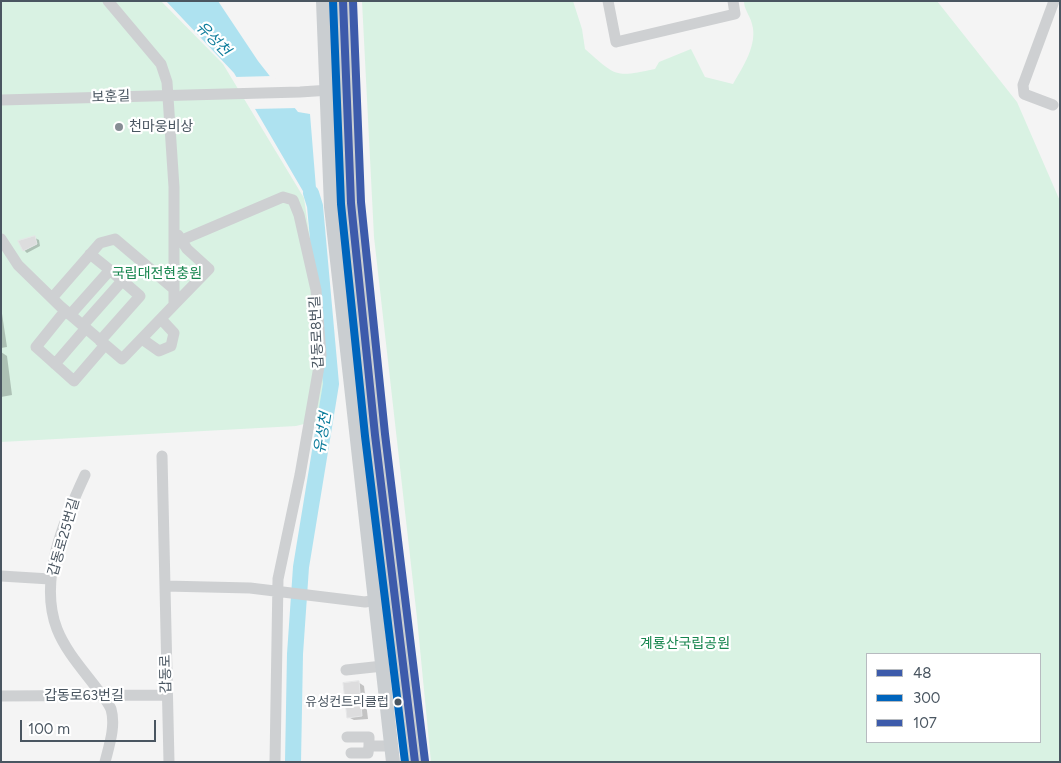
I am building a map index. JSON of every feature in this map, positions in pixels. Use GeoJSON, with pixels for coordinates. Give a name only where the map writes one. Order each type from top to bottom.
{"type":"FeatureCollection","features":[{"type":"Feature","properties":{"kind":"main road"},"geometry":{"type":"LineString","coordinates":[[324,1],[332,207],[354,424],[376,600],[393,762]]}},
{"type":"Feature","properties":{"kind":"main road"},"geometry":{"type":"LineString","coordinates":[[343,1],[345,89],[354,232],[375,435],[415,762]]}},
{"type":"Feature","properties":{"kind":"street"},"geometry":{"type":"LineString","coordinates":[[108,1],[161,64],[170,94],[178,236],[174,304]]}},
{"type":"Feature","properties":{"kind":"street"},"geometry":{"type":"LineString","coordinates":[[608,1],[616,42],[735,14],[733,1]]}},
{"type":"Feature","properties":{"kind":"street"},"geometry":{"type":"LineString","coordinates":[[1053,105],[1024,94],[1023,85],[1054,1]]}},
{"type":"Feature","properties":{"kind":"street","name":"보훈길"},"geometry":{"type":"LineString","coordinates":[[1,100],[300,92],[345,89]]}},
{"type":"Feature","properties":{"kind":"street","name":"갑동로8번길"},"geometry":{"type":"LineString","coordinates":[[178,236],[198,233],[283,197],[293,200],[299,215],[316,290],[321,355],[279,591],[275,762]]}},
{"type":"Feature","properties":{"kind":"street"},"geometry":{"type":"LineString","coordinates":[[1,239],[18,265],[68,313],[122,359],[209,269],[187,249],[178,236]]}},
{"type":"Feature","properties":{"kind":"street"},"geometry":{"type":"LineString","coordinates":[[52,298],[100,243],[115,240],[174,289]]}},
{"type":"Feature","properties":{"kind":"street"},"geometry":{"type":"LineString","coordinates":[[90,254],[110,270],[140,296],[74,381],[36,347],[110,270]]}},
{"type":"Feature","properties":{"kind":"street"},"geometry":{"type":"LineString","coordinates":[[55,364],[122,281]]}},
{"type":"Feature","properties":{"kind":"street"},"geometry":{"type":"LineString","coordinates":[[142,339],[159,351],[171,346],[174,333],[161,319]]}},
{"type":"Feature","properties":{"kind":"street","name":"갑동로"},"geometry":{"type":"LineString","coordinates":[[162,456],[168,762]]}},
{"type":"Feature","properties":{"kind":"street","name":"갑동로25번길"},"geometry":{"type":"LineString","coordinates":[[85,475],[73,501],[50,579],[51,604],[57,629],[68,649],[111,709],[112,733],[105,762]]}},
{"type":"Feature","properties":{"kind":"street"},"geometry":{"type":"LineString","coordinates":[[1,576],[50,579]]}},
{"type":"Feature","properties":{"kind":"street"},"geometry":{"type":"LineString","coordinates":[[165,586],[250,588],[312,594],[365,602],[376,600]]}},
{"type":"Feature","properties":{"kind":"street"},"geometry":{"type":"LineString","coordinates":[[346,670],[383,666]]}},
{"type":"Feature","properties":{"kind":"street","name":"갑동로63번길"},"geometry":{"type":"LineString","coordinates":[[1,696],[167,695]]}},
{"type":"Feature","properties":{"kind":"street"},"geometry":{"type":"LineString","coordinates":[[347,737],[369,737],[368,753],[351,753]]}},
{"type":"Feature","properties":{"kind":"street"},"geometry":{"type":"LineString","coordinates":[[369,746],[391,746]]}},
{"type":"Feature","properties":{"kind":"green space","name":"국립대전현충원"},"geometry":{"type":"Polygon","coordinates":[[[1,1],[161,1],[223,64],[304,198],[325,341],[324,419],[296,426],[1,442],[1,1]]]}},
{"type":"Feature","properties":{"kind":"green space","name":"유성컨트리클럽"},"geometry":{"type":"Polygon","coordinates":[[[362,1],[573,1],[582,29],[585,49],[610,70],[623,74],[655,69],[659,62],[691,49],[705,77],[733,84],[748,55],[753,39],[752,24],[744,1],[937,1],[1017,102],[1060,201],[1060,762],[431,762],[417,618],[374,237],[362,1]]]}},
{"type":"Feature","properties":{"kind":"water"},"geometry":{"type":"Polygon","coordinates":[[[166,1],[218,1],[258,61],[298,112],[310,114],[318,213],[310,213],[307,198],[234,73],[166,1]]]}},
{"type":"Feature","properties":{"kind":"pier"},"geometry":{"type":"Polygon","coordinates":[[[273,76],[298,108],[252,109],[234,77],[273,76]]]}},
{"type":"Feature","properties":{"kind":"building"},"geometry":{"type":"Polygon","coordinates":[[[35,236],[37,244],[23,251],[18,241],[35,236]]]}},
{"type":"Feature","properties":{"kind":"building"},"geometry":{"type":"Polygon","coordinates":[[[359,681],[362,716],[347,718],[343,683],[359,681]]]}},
{"type":"Feature","properties":{"kind":"waterway","name":"유성천"},"geometry":{"type":"LineString","coordinates":[[293,762],[295,654],[301,567],[331,384],[315,206],[311,193]]}},
{"type":"Feature","properties":{"kind":"transit line","name":"300"},"geometry":{"type":"LineString","coordinates":[[333,1],[341,204],[365,436],[405,762]]}},
{"type":"Feature","properties":{"kind":"transit line","name":"48"},"geometry":{"type":"LineString","coordinates":[[343,1],[351,203],[375,435],[415,762]]}},
{"type":"Feature","properties":{"kind":"transit line","name":"107"},"geometry":{"type":"LineString","coordinates":[[353,1],[361,202],[385,434],[425,761]]}},
{"type":"Feature","properties":{"kind":"place","name":"천마웅비상"},"geometry":{"type":"Point","coordinates":[119,127]}},
{"type":"Feature","properties":{"kind":"place","name":"유성컨트리클럽"},"geometry":{"type":"Point","coordinates":[398,702]}},
{"type":"Feature","properties":{"kind":"park label","name":"계룡산국립공원"},"geometry":{"type":"Point","coordinates":[685,644]}}]}
